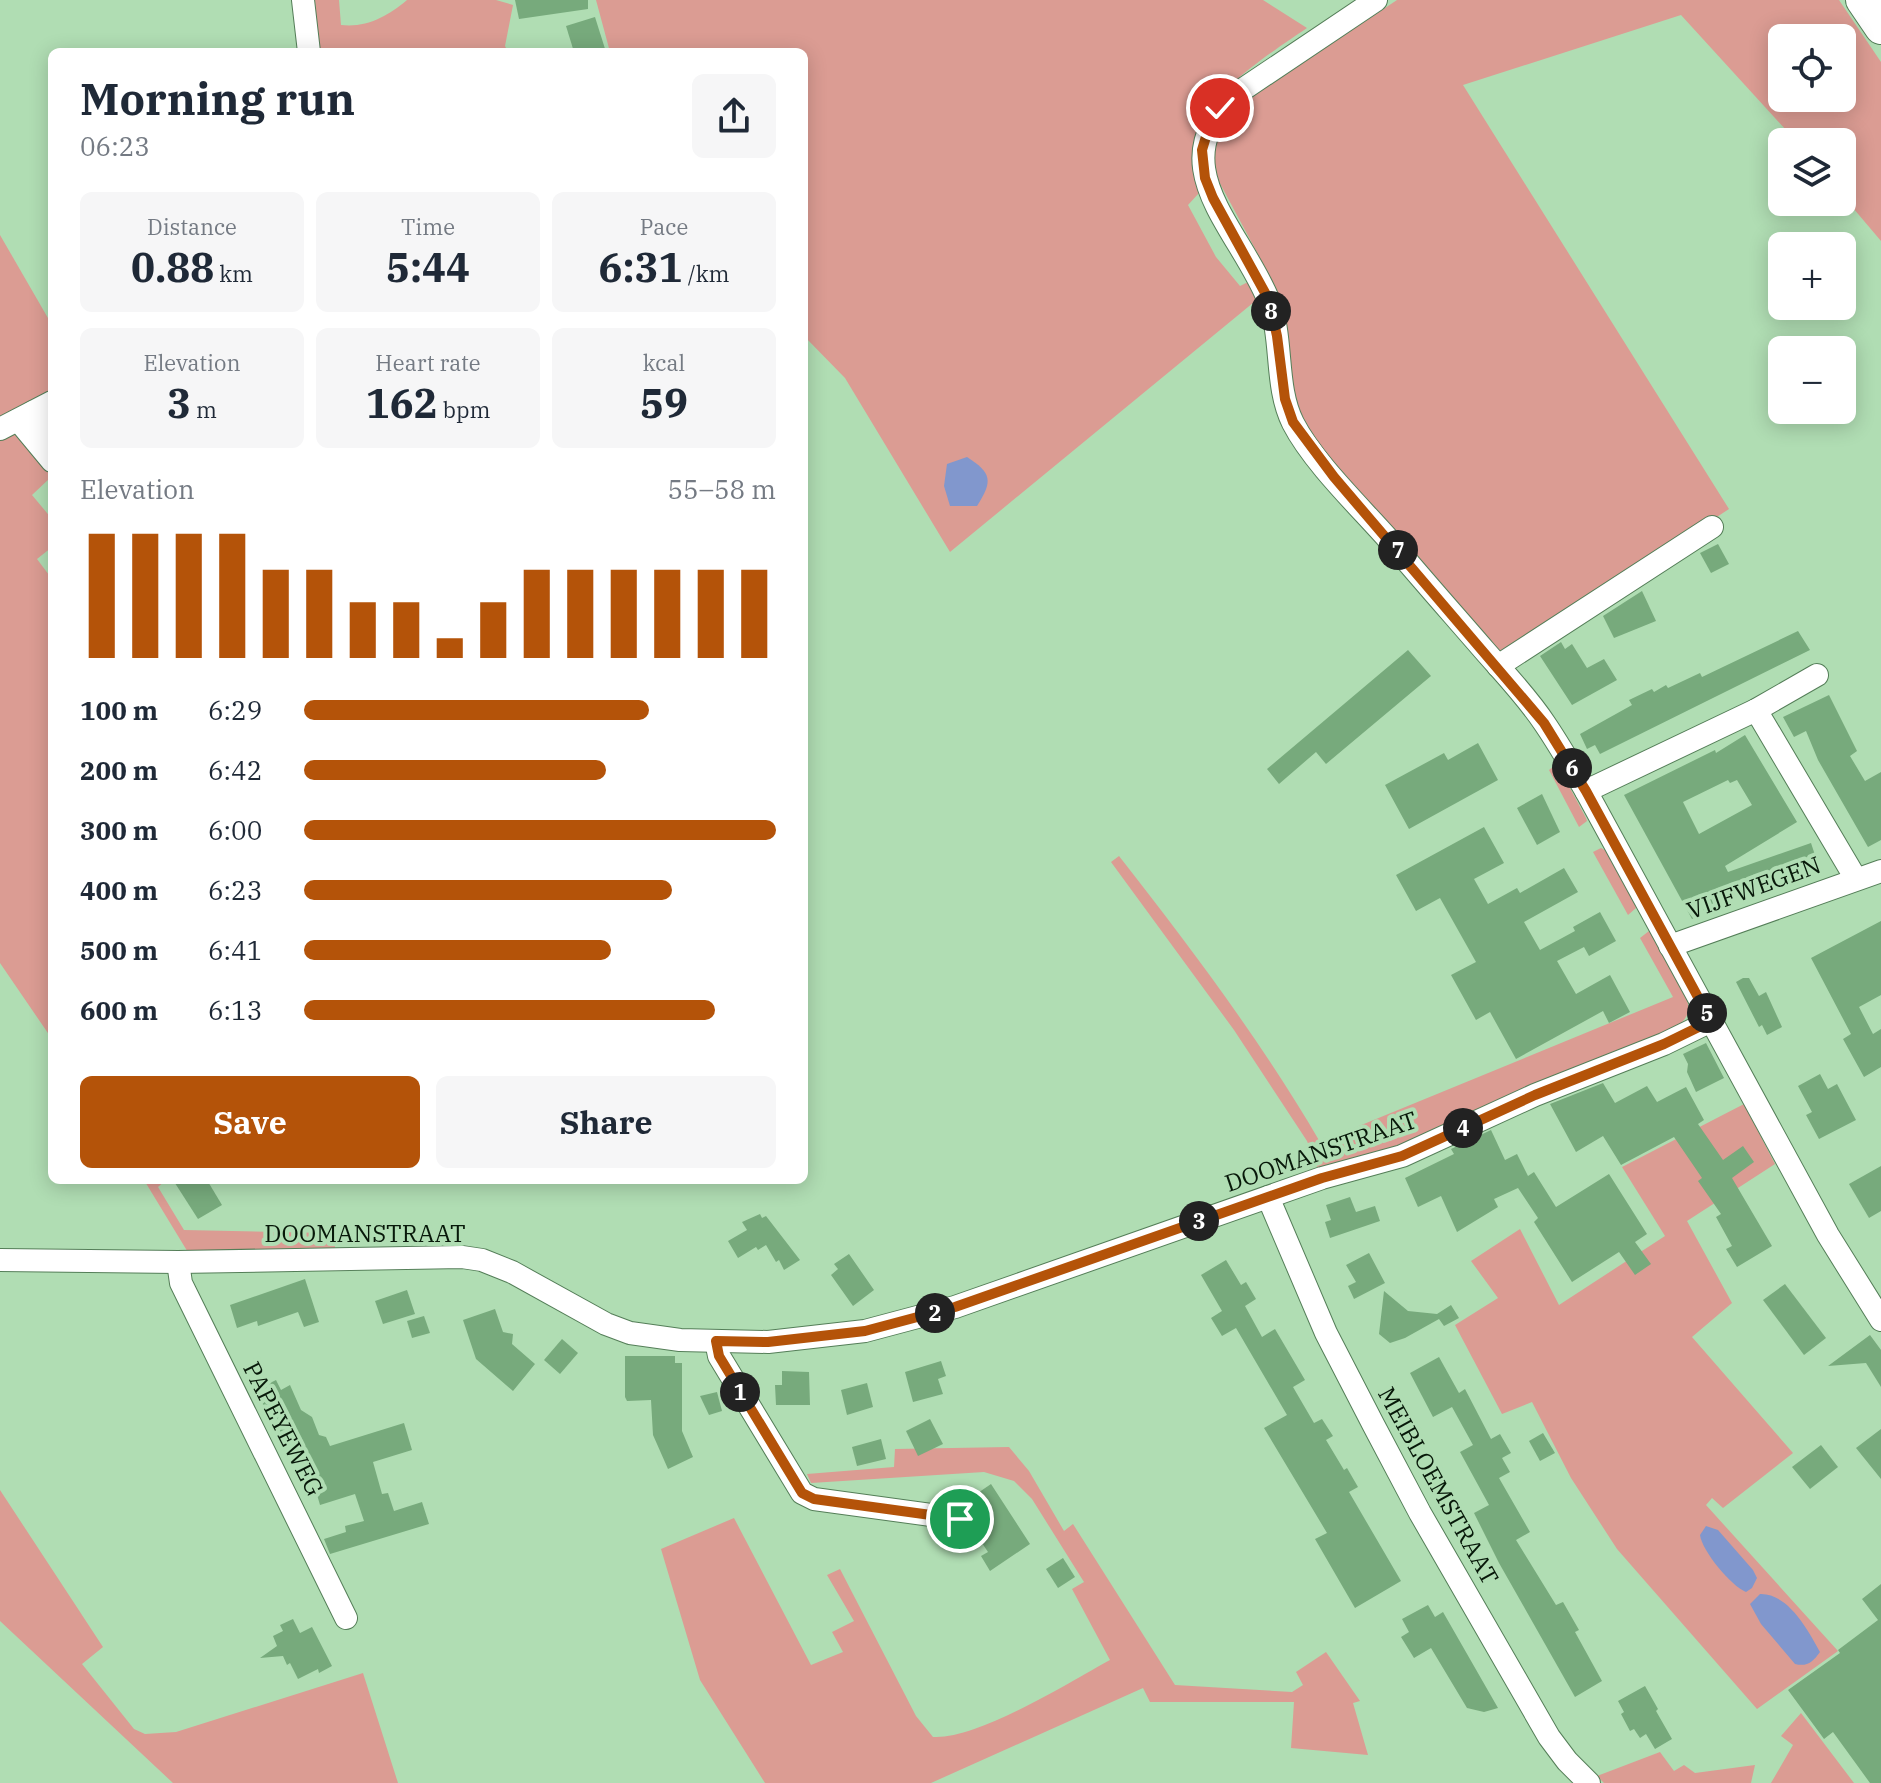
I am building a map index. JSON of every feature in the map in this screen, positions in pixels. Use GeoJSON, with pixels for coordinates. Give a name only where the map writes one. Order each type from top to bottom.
{"type":"FeatureCollection","features":[{"type":"Feature","properties":{"kind":"highway"},"geometry":{"type":"LineString","coordinates":[[1862,0],[1881,28]]}},
{"type":"Feature","properties":{"kind":"street"},"geometry":{"type":"LineString","coordinates":[[303,0],[309,48]]}},
{"type":"Feature","properties":{"kind":"street"},"geometry":{"type":"LineString","coordinates":[[1376,0],[1220,108],[1202,150],[1205,178],[1213,198],[1269,300],[1285,399],[1293,422],[1334,477],[1544,723],[1586,791],[1828,1235],[1881,1320]]}},
{"type":"Feature","properties":{"kind":"street"},"geometry":{"type":"LineString","coordinates":[[26,416],[48,430]]}},
{"type":"Feature","properties":{"kind":"street"},"geometry":{"type":"LineString","coordinates":[[26,416],[48,454]]}},
{"type":"Feature","properties":{"kind":"street"},"geometry":{"type":"LineString","coordinates":[[1498,666],[1712,527]]}},
{"type":"Feature","properties":{"kind":"street"},"geometry":{"type":"LineString","coordinates":[[1586,791],[1756,710],[1817,675]]}},
{"type":"Feature","properties":{"kind":"street","name":"VIJFWEGEN"},"geometry":{"type":"LineString","coordinates":[[1756,710],[1856,879]]}},
{"type":"Feature","properties":{"kind":"street","name":"VIJFWEGEN"},"geometry":{"type":"LineString","coordinates":[[1670,946],[1881,871]]}},
{"type":"Feature","properties":{"kind":"street","name":"DOOMANSTRAAT"},"geometry":{"type":"LineString","coordinates":[[0,1260],[472,1259],[512,1272],[606,1324],[630,1333],[680,1340],[768,1342],[865,1331],[955,1307],[1322,1178],[1402,1156],[1535,1095],[1664,1044],[1711,1021]]}},
{"type":"Feature","properties":{"kind":"street","name":"MEIBLOEMSTRAAT"},"geometry":{"type":"LineString","coordinates":[[1268,1197],[1326,1333],[1420,1513],[1549,1737],[1589,1783]]}},
{"type":"Feature","properties":{"kind":"street","name":"PAPEYEWEG"},"geometry":{"type":"LineString","coordinates":[[178,1262],[181,1283],[346,1618]]}},
{"type":"Feature","properties":{"kind":"street"},"geometry":{"type":"LineString","coordinates":[[716,1341],[719,1356],[802,1493],[814,1499],[960,1519],[973,1511]]}},
{"type":"Feature","properties":{"kind":"shaded area"},"geometry":{"type":"Polygon","coordinates":[[[315,0],[339,0],[341,25],[360,25],[377,20],[407,0],[496,0],[513,5],[506,48],[318,48],[315,0]]]}},
{"type":"Feature","properties":{"kind":"shaded area"},"geometry":{"type":"Polygon","coordinates":[[[596,0],[1263,0],[1307,28],[1220,95],[1201,121],[1194,148],[1199,193],[1188,205],[1216,257],[1240,286],[1250,281],[1259,298],[950,552],[845,378],[808,340],[808,48],[609,48],[596,0]]]}},
{"type":"Feature","properties":{"kind":"shaded area"},"geometry":{"type":"Polygon","coordinates":[[[1397,0],[1839,0],[1855,24],[1768,24],[1768,110],[1681,15],[1463,85],[1729,509],[1514,650],[1503,652],[1493,648],[1315,445],[1293,397],[1285,329],[1275,286],[1216,176],[1212,139],[1227,118],[1258,93],[1397,0]]]}},
{"type":"Feature","properties":{"kind":"shaded area"},"geometry":{"type":"Polygon","coordinates":[[[1856,25],[1881,62],[1881,241],[1856,212],[1856,128],[1784,128],[1770,112],[1856,112],[1856,25]]]}},
{"type":"Feature","properties":{"kind":"shaded area"},"geometry":{"type":"Polygon","coordinates":[[[0,235],[48,318],[48,395],[0,423],[0,235]]]}},
{"type":"Feature","properties":{"kind":"shaded area"},"geometry":{"type":"Polygon","coordinates":[[[25,433],[48,446],[48,480],[32,495],[48,514],[48,550],[37,559],[48,574],[48,1033],[0,963],[0,436],[25,433]]]}},
{"type":"Feature","properties":{"kind":"shaded area"},"geometry":{"type":"Polygon","coordinates":[[[1557,764],[1586,818],[1587,821],[1579,827],[1549,770],[1557,764]]]}},
{"type":"Feature","properties":{"kind":"shaded area"},"geometry":{"type":"Polygon","coordinates":[[[1601,848],[1635,903],[1636,908],[1628,915],[1593,852],[1601,848]]]}},
{"type":"Feature","properties":{"kind":"shaded area"},"geometry":{"type":"Polygon","coordinates":[[[1119,856],[1224,996],[1320,1142],[1673,997],[1640,938],[1649,931],[1680,983],[1688,1004],[1687,1016],[1666,1035],[1405,1144],[1319,1172],[1307,1141],[1234,1030],[1111,862],[1119,856]]]}},
{"type":"Feature","properties":{"kind":"shaded area"},"geometry":{"type":"Polygon","coordinates":[[[1744,1104],[1775,1164],[1687,1221],[1732,1303],[1692,1337],[1793,1453],[1723,1508],[1712,1498],[1706,1505],[1838,1651],[1757,1709],[1617,1549],[1571,1478],[1532,1402],[1502,1414],[1455,1325],[1498,1298],[1471,1261],[1520,1229],[1559,1305],[1665,1236],[1622,1167],[1744,1104]]]}},
{"type":"Feature","properties":{"kind":"shaded area"},"geometry":{"type":"Polygon","coordinates":[[[146,1184],[161,1184],[158,1187],[184,1230],[327,1233],[335,1245],[335,1253],[189,1254],[146,1184]]]}},
{"type":"Feature","properties":{"kind":"shaded area"},"geometry":{"type":"Polygon","coordinates":[[[1009,1447],[1029,1471],[1064,1531],[1073,1524],[1175,1685],[1292,1692],[1303,1685],[1296,1672],[1326,1652],[1360,1701],[1353,1703],[1368,1755],[1291,1748],[1294,1702],[1150,1702],[1143,1688],[931,1783],[765,1783],[700,1680],[661,1549],[734,1518],[811,1665],[843,1652],[832,1632],[854,1621],[827,1575],[840,1569],[916,1716],[933,1737],[974,1729],[1023,1708],[1110,1660],[1072,1589],[1084,1582],[1032,1499],[1014,1481],[984,1472],[811,1483],[807,1474],[894,1467],[895,1449],[1009,1447]]]}},
{"type":"Feature","properties":{"kind":"shaded area"},"geometry":{"type":"Polygon","coordinates":[[[0,1490],[103,1647],[82,1664],[134,1729],[145,1734],[176,1732],[363,1673],[398,1783],[173,1783],[0,1621],[0,1490]]]}},
{"type":"Feature","properties":{"kind":"shaded area"},"geometry":{"type":"Polygon","coordinates":[[[1801,1713],[1854,1783],[1771,1783],[1793,1745],[1781,1736],[1801,1713]]]}},
{"type":"Feature","properties":{"kind":"shaded area"},"geometry":{"type":"Polygon","coordinates":[[[1660,1752],[1674,1771],[1684,1765],[1695,1773],[1755,1765],[1751,1783],[1604,1783],[1597,1776],[1660,1752]]]}},
{"type":"Feature","properties":{"kind":"water"},"geometry":{"type":"Polygon","coordinates":[[[967,457],[985,473],[986,490],[977,506],[950,506],[944,486],[947,464],[967,457]]]}},
{"type":"Feature","properties":{"kind":"water"},"geometry":{"type":"Polygon","coordinates":[[[1706,1526],[1718,1530],[1753,1570],[1757,1578],[1752,1588],[1746,1592],[1740,1588],[1725,1576],[1711,1558],[1700,1535],[1706,1526]]]}},
{"type":"Feature","properties":{"kind":"water"},"geometry":{"type":"Polygon","coordinates":[[[1760,1594],[1780,1600],[1796,1614],[1820,1652],[1812,1661],[1795,1664],[1761,1624],[1750,1604],[1760,1594]]]}},
{"type":"Feature","properties":{"kind":"building"},"geometry":{"type":"Polygon","coordinates":[[[515,0],[588,0],[588,9],[519,19],[515,0]]]}},
{"type":"Feature","properties":{"kind":"building"},"geometry":{"type":"Polygon","coordinates":[[[595,17],[605,48],[573,48],[566,26],[595,17]]]}},
{"type":"Feature","properties":{"kind":"building"},"geometry":{"type":"Polygon","coordinates":[[[1718,544],[1729,564],[1711,573],[1700,553],[1718,544]]]}},
{"type":"Feature","properties":{"kind":"building"},"geometry":{"type":"Polygon","coordinates":[[[1642,591],[1656,621],[1614,638],[1603,616],[1642,591]]]}},
{"type":"Feature","properties":{"kind":"building"},"geometry":{"type":"Polygon","coordinates":[[[1798,631],[1810,650],[1600,754],[1595,745],[1587,749],[1580,734],[1632,705],[1629,700],[1652,689],[1654,692],[1666,685],[1668,688],[1700,673],[1702,677],[1798,631]]]}},
{"type":"Feature","properties":{"kind":"building"},"geometry":{"type":"Polygon","coordinates":[[[1561,642],[1565,649],[1572,644],[1587,668],[1604,659],[1617,680],[1572,705],[1540,656],[1561,642]]]}},
{"type":"Feature","properties":{"kind":"building"},"geometry":{"type":"Polygon","coordinates":[[[1408,650],[1431,676],[1326,764],[1316,752],[1279,784],[1267,769],[1408,650]]]}},
{"type":"Feature","properties":{"kind":"building"},"geometry":{"type":"Polygon","coordinates":[[[1829,695],[1857,751],[1850,756],[1865,781],[1881,772],[1881,840],[1868,847],[1818,760],[1806,731],[1794,737],[1783,717],[1829,695]]]}},
{"type":"Feature","properties":{"kind":"building"},"geometry":{"type":"Polygon","coordinates":[[[1745,735],[1797,822],[1725,866],[1728,872],[1811,843],[1818,864],[1713,900],[1716,906],[1692,919],[1624,795],[1715,750],[1716,753],[1745,735]],[[1728,780],[1683,802],[1699,834],[1752,805],[1737,780],[1730,783],[1728,780]]]}},
{"type":"Feature","properties":{"kind":"building"},"geometry":{"type":"Polygon","coordinates":[[[1478,743],[1498,780],[1409,829],[1385,785],[1444,753],[1448,760],[1478,743]]]}},
{"type":"Feature","properties":{"kind":"building"},"geometry":{"type":"Polygon","coordinates":[[[1542,794],[1560,832],[1537,845],[1517,808],[1542,794]]]}},
{"type":"Feature","properties":{"kind":"building"},"geometry":{"type":"Polygon","coordinates":[[[1484,827],[1504,863],[1474,879],[1488,904],[1517,888],[1520,893],[1564,868],[1578,892],[1524,922],[1540,950],[1575,931],[1573,927],[1600,912],[1616,941],[1589,956],[1584,947],[1557,961],[1576,994],[1610,975],[1630,1012],[1609,1023],[1603,1011],[1516,1059],[1490,1012],[1476,1020],[1451,975],[1476,962],[1440,898],[1416,911],[1396,875],[1484,827]]]}},
{"type":"Feature","properties":{"kind":"building"},"geometry":{"type":"Polygon","coordinates":[[[1881,921],[1881,995],[1859,1007],[1873,1034],[1881,1029],[1881,1067],[1864,1077],[1843,1039],[1851,1034],[1811,958],[1881,921]]]}},
{"type":"Feature","properties":{"kind":"building"},"geometry":{"type":"Polygon","coordinates":[[[1749,978],[1759,996],[1766,992],[1782,1027],[1767,1035],[1762,1025],[1759,1027],[1736,982],[1749,978]]]}},
{"type":"Feature","properties":{"kind":"building"},"geometry":{"type":"Polygon","coordinates":[[[1706,1043],[1724,1078],[1696,1092],[1683,1054],[1706,1043]]]}},
{"type":"Feature","properties":{"kind":"building"},"geometry":{"type":"Polygon","coordinates":[[[1820,1074],[1828,1089],[1837,1084],[1856,1120],[1819,1139],[1806,1115],[1812,1112],[1798,1086],[1820,1074]]]}},
{"type":"Feature","properties":{"kind":"building"},"geometry":{"type":"Polygon","coordinates":[[[1603,1083],[1615,1103],[1647,1086],[1657,1102],[1686,1087],[1704,1120],[1698,1124],[1723,1160],[1743,1146],[1754,1162],[1732,1178],[1772,1246],[1737,1267],[1726,1249],[1732,1246],[1716,1217],[1721,1214],[1698,1181],[1702,1178],[1674,1137],[1621,1165],[1603,1136],[1576,1152],[1550,1104],[1603,1083]]]}},
{"type":"Feature","properties":{"kind":"building"},"geometry":{"type":"Polygon","coordinates":[[[1491,1130],[1505,1160],[1517,1154],[1528,1176],[1534,1172],[1556,1207],[1609,1174],[1647,1234],[1635,1242],[1651,1264],[1635,1275],[1619,1252],[1572,1282],[1534,1222],[1538,1218],[1518,1188],[1494,1199],[1498,1207],[1457,1232],[1441,1196],[1418,1207],[1405,1178],[1454,1154],[1451,1149],[1491,1130]]]}},
{"type":"Feature","properties":{"kind":"building"},"geometry":{"type":"Polygon","coordinates":[[[1881,1166],[1881,1211],[1869,1218],[1849,1184],[1881,1166]]]}},
{"type":"Feature","properties":{"kind":"building"},"geometry":{"type":"Polygon","coordinates":[[[176,1184],[209,1184],[222,1205],[198,1219],[176,1184]]]}},
{"type":"Feature","properties":{"kind":"building"},"geometry":{"type":"Polygon","coordinates":[[[1350,1197],[1356,1212],[1375,1206],[1380,1221],[1330,1238],[1325,1222],[1331,1220],[1326,1205],[1350,1197]]]}},
{"type":"Feature","properties":{"kind":"building"},"geometry":{"type":"Polygon","coordinates":[[[760,1214],[762,1218],[766,1216],[800,1260],[784,1270],[766,1245],[738,1258],[728,1241],[747,1230],[742,1222],[760,1214]]]}},
{"type":"Feature","properties":{"kind":"building"},"geometry":{"type":"Polygon","coordinates":[[[1369,1253],[1385,1283],[1354,1299],[1348,1286],[1356,1282],[1346,1265],[1369,1253]]]}},
{"type":"Feature","properties":{"kind":"building"},"geometry":{"type":"Polygon","coordinates":[[[849,1254],[874,1290],[853,1306],[831,1275],[838,1269],[834,1264],[849,1254]]]}},
{"type":"Feature","properties":{"kind":"building"},"geometry":{"type":"Polygon","coordinates":[[[1226,1260],[1241,1285],[1246,1282],[1256,1299],[1245,1306],[1262,1337],[1275,1329],[1305,1380],[1293,1387],[1314,1423],[1322,1419],[1333,1436],[1326,1440],[1358,1487],[1349,1492],[1401,1581],[1355,1608],[1315,1539],[1327,1533],[1264,1428],[1287,1415],[1236,1328],[1222,1336],[1211,1318],[1222,1311],[1201,1275],[1226,1260]]]}},
{"type":"Feature","properties":{"kind":"building"},"geometry":{"type":"Polygon","coordinates":[[[305,1279],[319,1322],[304,1327],[298,1312],[258,1326],[257,1321],[237,1328],[230,1305],[305,1279]]]}},
{"type":"Feature","properties":{"kind":"building"},"geometry":{"type":"Polygon","coordinates":[[[1785,1284],[1826,1338],[1804,1355],[1763,1300],[1785,1284]]]}},
{"type":"Feature","properties":{"kind":"building"},"geometry":{"type":"Polygon","coordinates":[[[407,1290],[415,1314],[383,1324],[375,1301],[407,1290]]]}},
{"type":"Feature","properties":{"kind":"building"},"geometry":{"type":"Polygon","coordinates":[[[1384,1291],[1408,1311],[1437,1314],[1451,1305],[1459,1318],[1444,1326],[1439,1319],[1390,1343],[1379,1334],[1384,1291]]]}},
{"type":"Feature","properties":{"kind":"building"},"geometry":{"type":"Polygon","coordinates":[[[495,1309],[503,1332],[513,1334],[512,1344],[535,1364],[513,1391],[476,1359],[463,1320],[495,1309]]]}},
{"type":"Feature","properties":{"kind":"building"},"geometry":{"type":"Polygon","coordinates":[[[424,1316],[430,1333],[412,1338],[407,1321],[424,1316]]]}},
{"type":"Feature","properties":{"kind":"building"},"geometry":{"type":"Polygon","coordinates":[[[1870,1335],[1881,1350],[1881,1387],[1866,1363],[1828,1366],[1870,1335]]]}},
{"type":"Feature","properties":{"kind":"building"},"geometry":{"type":"Polygon","coordinates":[[[562,1339],[578,1353],[560,1374],[544,1360],[562,1339]]]}},
{"type":"Feature","properties":{"kind":"building"},"geometry":{"type":"Polygon","coordinates":[[[625,1356],[675,1356],[675,1363],[682,1363],[682,1431],[693,1457],[668,1469],[653,1435],[651,1400],[627,1401],[625,1397],[625,1356]]]}},
{"type":"Feature","properties":{"kind":"building"},"geometry":{"type":"Polygon","coordinates":[[[1439,1357],[1459,1393],[1465,1389],[1491,1439],[1500,1434],[1511,1453],[1502,1458],[1510,1472],[1499,1478],[1530,1532],[1516,1540],[1556,1605],[1563,1602],[1579,1630],[1575,1632],[1602,1681],[1575,1697],[1474,1513],[1489,1505],[1460,1452],[1473,1445],[1452,1407],[1433,1417],[1410,1373],[1439,1357]]]}},
{"type":"Feature","properties":{"kind":"building"},"geometry":{"type":"Polygon","coordinates":[[[941,1361],[946,1376],[938,1379],[943,1394],[913,1402],[905,1372],[941,1361]]]}},
{"type":"Feature","properties":{"kind":"building"},"geometry":{"type":"Polygon","coordinates":[[[782,1371],[809,1372],[810,1405],[776,1405],[775,1385],[782,1385],[782,1371]]]}},
{"type":"Feature","properties":{"kind":"building"},"geometry":{"type":"Polygon","coordinates":[[[276,1380],[281,1390],[290,1385],[301,1410],[312,1417],[319,1435],[326,1437],[330,1446],[404,1423],[412,1450],[373,1462],[382,1494],[388,1493],[394,1511],[422,1502],[429,1524],[330,1554],[324,1539],[346,1532],[345,1526],[364,1521],[355,1494],[320,1505],[305,1453],[295,1457],[291,1450],[286,1452],[256,1390],[276,1380]]]}},
{"type":"Feature","properties":{"kind":"building"},"geometry":{"type":"Polygon","coordinates":[[[867,1383],[873,1407],[847,1415],[841,1390],[867,1383]]]}},
{"type":"Feature","properties":{"kind":"building"},"geometry":{"type":"Polygon","coordinates":[[[717,1392],[722,1411],[709,1415],[700,1396],[717,1392]]]}},
{"type":"Feature","properties":{"kind":"building"},"geometry":{"type":"Polygon","coordinates":[[[930,1419],[943,1444],[918,1456],[906,1431],[930,1419]]]}},
{"type":"Feature","properties":{"kind":"building"},"geometry":{"type":"Polygon","coordinates":[[[1881,1429],[1881,1479],[1856,1448],[1881,1429]]]}},
{"type":"Feature","properties":{"kind":"building"},"geometry":{"type":"Polygon","coordinates":[[[1543,1433],[1555,1453],[1540,1461],[1529,1441],[1543,1433]]]}},
{"type":"Feature","properties":{"kind":"building"},"geometry":{"type":"Polygon","coordinates":[[[881,1439],[886,1459],[857,1466],[852,1447],[881,1439]]]}},
{"type":"Feature","properties":{"kind":"building"},"geometry":{"type":"Polygon","coordinates":[[[1821,1445],[1838,1467],[1810,1489],[1792,1467],[1821,1445]]]}},
{"type":"Feature","properties":{"kind":"building"},"geometry":{"type":"Polygon","coordinates":[[[991,1484],[1030,1544],[990,1571],[981,1556],[988,1552],[972,1528],[985,1518],[987,1511],[984,1503],[972,1497],[991,1484]]]}},
{"type":"Feature","properties":{"kind":"building"},"geometry":{"type":"Polygon","coordinates":[[[1063,1558],[1075,1577],[1058,1588],[1046,1569],[1063,1558]]]}},
{"type":"Feature","properties":{"kind":"building"},"geometry":{"type":"Polygon","coordinates":[[[1881,1584],[1881,1783],[1870,1783],[1833,1732],[1824,1739],[1788,1690],[1840,1653],[1838,1650],[1878,1620],[1862,1599],[1881,1584]]]}},
{"type":"Feature","properties":{"kind":"building"},"geometry":{"type":"Polygon","coordinates":[[[1428,1605],[1435,1617],[1443,1612],[1498,1708],[1484,1712],[1467,1708],[1431,1648],[1414,1658],[1401,1637],[1409,1632],[1402,1619],[1428,1605]]]}},
{"type":"Feature","properties":{"kind":"building"},"geometry":{"type":"Polygon","coordinates":[[[293,1619],[300,1633],[312,1627],[332,1666],[298,1679],[283,1656],[260,1658],[277,1646],[273,1636],[283,1631],[280,1625],[293,1619]]]}},
{"type":"Feature","properties":{"kind":"building"},"geometry":{"type":"Polygon","coordinates":[[[1645,1686],[1672,1739],[1655,1749],[1646,1734],[1640,1738],[1634,1729],[1630,1731],[1618,1701],[1645,1686]]]}},
{"type":"Feature","properties":{"kind":"route"},"geometry":{"type":"LineString","coordinates":[[960,1519],[814,1499],[802,1493],[719,1356],[716,1341],[768,1342],[865,1331],[955,1307],[1322,1178],[1402,1156],[1535,1095],[1664,1044],[1711,1021],[1586,791],[1544,723],[1334,477],[1293,422],[1285,399],[1269,300],[1205,178],[1202,150],[1220,108]]}}]}
